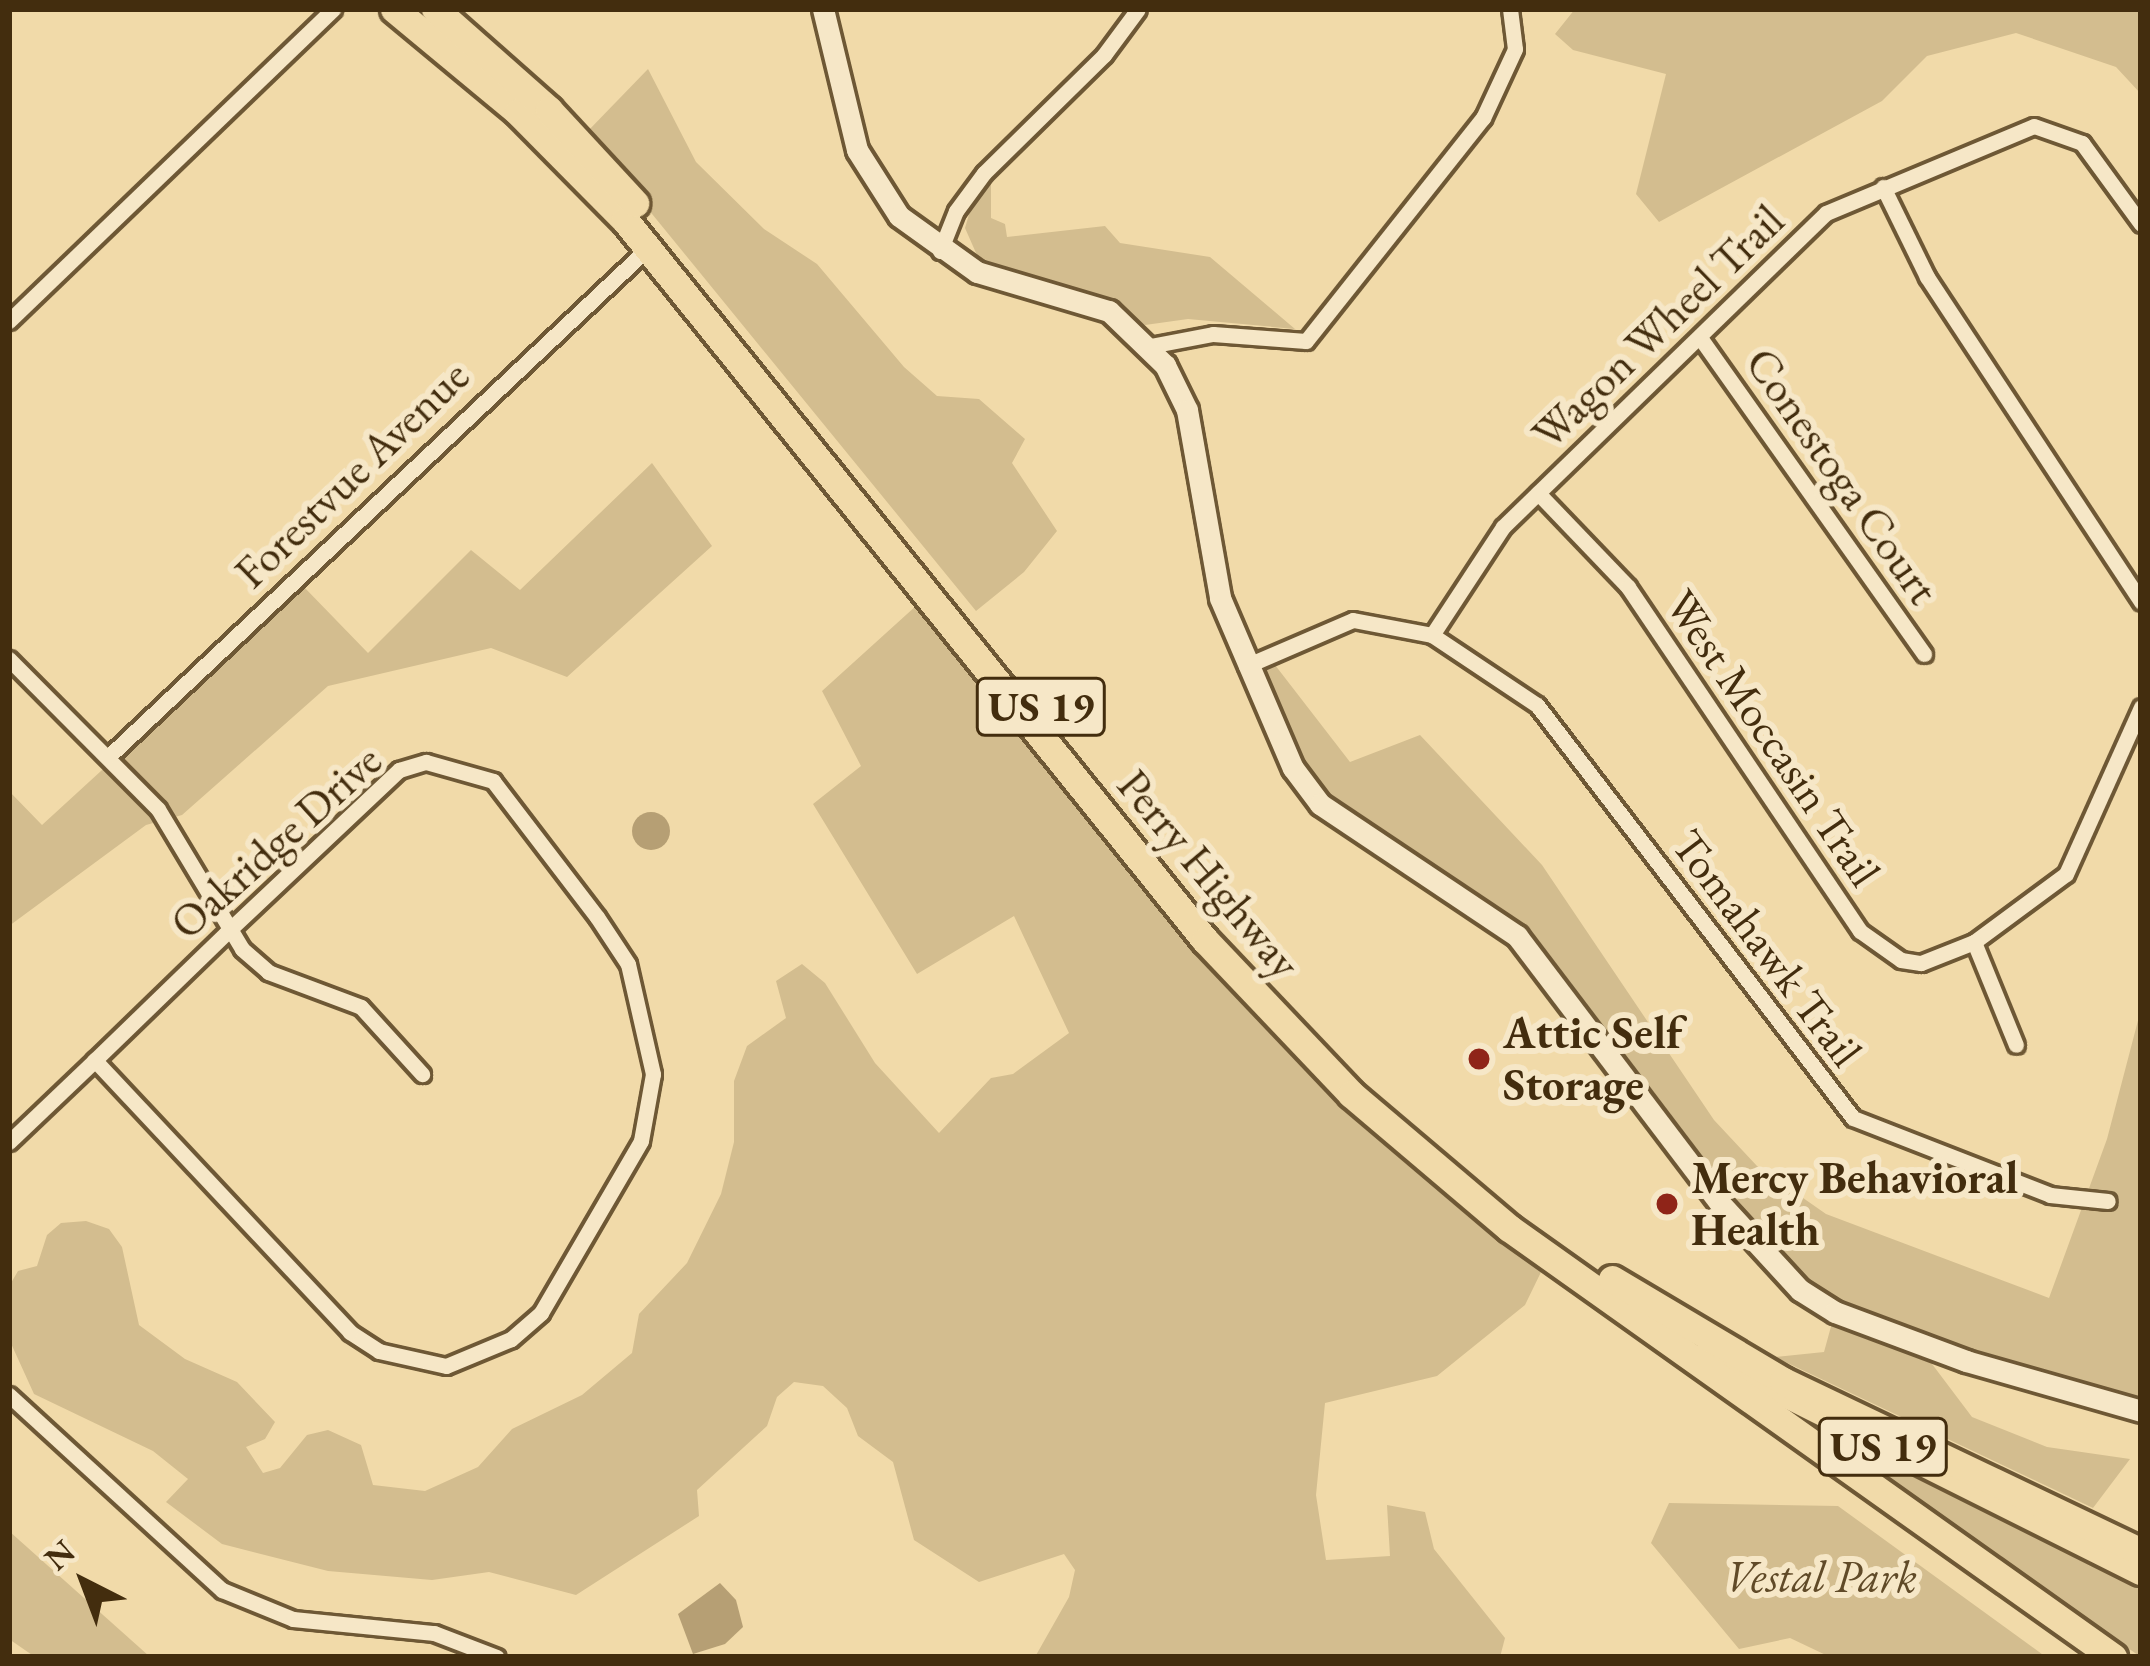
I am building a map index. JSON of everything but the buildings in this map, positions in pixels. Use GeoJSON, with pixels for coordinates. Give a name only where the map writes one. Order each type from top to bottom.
{"type":"FeatureCollection","features":[{"type":"Feature","properties":{"kind":"highway","name":"Perry Highway"},"geometry":{"type":"LineString","coordinates":[[394,9],[545,137],[649,248],[1239,979],[1429,1163],[1630,1313]]}},
{"type":"Feature","properties":{"kind":"highway","name":"Perry Highway"},"geometry":{"type":"LineString","coordinates":[[435,9],[549,110],[640,208],[1219,928],[1402,1116],[1561,1243],[1685,1326],[1825,1402],[2141,1552]]}},
{"type":"Feature","properties":{"kind":"highway"},"geometry":{"type":"LineString","coordinates":[[1630,1313],[2114,1657]]}},
{"type":"Feature","properties":{"kind":"main road","name":"Perry Highway"},"geometry":{"type":"LineString","coordinates":[[1630,1313],[2141,1573]]}},
{"type":"Feature","properties":{"kind":"street"},"geometry":{"type":"LineString","coordinates":[[9,321],[333,9]]}},
{"type":"Feature","properties":{"kind":"street"},"geometry":{"type":"LineString","coordinates":[[824,9],[857,150],[898,216],[940,251],[977,272],[1109,311],[1150,346],[1187,410],[1202,521],[1246,666],[1293,768],[1320,804],[1517,936],[1719,1202],[1800,1290],[1835,1312],[1966,1361],[2141,1411]]}},
{"type":"Feature","properties":{"kind":"street"},"geometry":{"type":"LineString","coordinates":[[940,251],[956,211],[984,173],[1104,55],[1138,9]]}},
{"type":"Feature","properties":{"kind":"street"},"geometry":{"type":"LineString","coordinates":[[1150,346],[1213,334],[1306,341],[1483,118],[1515,49],[1510,9]]}},
{"type":"Feature","properties":{"kind":"street","name":"Wagon Wheel Trail"},"geometry":{"type":"LineString","coordinates":[[1432,635],[1488,544],[1826,213],[2034,126],[2082,143],[2141,224]]}},
{"type":"Feature","properties":{"kind":"street"},"geometry":{"type":"LineString","coordinates":[[1883,187],[1927,277],[2141,602]]}},
{"type":"Feature","properties":{"kind":"street","name":"Forestvue Avenue"},"geometry":{"type":"LineString","coordinates":[[108,758],[649,248]]}},
{"type":"Feature","properties":{"kind":"street","name":"Conestoga Court"},"geometry":{"type":"LineString","coordinates":[[1701,339],[1924,654]]}},
{"type":"Feature","properties":{"kind":"street","name":"West Moccasin Trail"},"geometry":{"type":"LineString","coordinates":[[1538,493],[1628,587],[1860,931],[1901,959],[1921,963],[1974,943],[2066,874],[2141,707]]}},
{"type":"Feature","properties":{"kind":"street"},"geometry":{"type":"LineString","coordinates":[[1246,666],[1353,620],[1432,635]]}},
{"type":"Feature","properties":{"kind":"street","name":"Tomahawk Trail"},"geometry":{"type":"LineString","coordinates":[[1432,635],[1537,705],[1852,1118],[2050,1195],[2108,1201]]}},
{"type":"Feature","properties":{"kind":"street"},"geometry":{"type":"LineString","coordinates":[[9,659],[108,758],[184,845],[226,933],[268,972],[361,1006],[422,1074]]}},
{"type":"Feature","properties":{"kind":"street","name":"Oakridge Drive"},"geometry":{"type":"LineString","coordinates":[[9,1142],[94,1060],[226,933],[399,770],[454,764],[493,782],[628,964],[653,1073],[641,1141],[541,1313],[512,1339],[446,1366],[379,1351],[350,1332],[94,1060]]}},
{"type":"Feature","properties":{"kind":"street"},"geometry":{"type":"LineString","coordinates":[[1974,943],[2016,1045]]}},
{"type":"Feature","properties":{"kind":"street"},"geometry":{"type":"LineString","coordinates":[[9,1395],[222,1590],[293,1619],[434,1633],[497,1657]]}},
{"type":"Feature","properties":{"kind":"green space"},"geometry":{"type":"Polygon","coordinates":[[[1575,9],[2141,9],[2141,94],[2116,67],[2016,33],[1927,56],[1882,101],[1659,222],[1636,194],[1666,74],[1573,50],[1555,34],[1575,9]]]}},
{"type":"Feature","properties":{"kind":"green space"},"geometry":{"type":"Polygon","coordinates":[[[648,69],[696,162],[764,229],[817,264],[904,367],[937,396],[979,399],[1025,439],[1012,463],[1057,531],[1024,572],[976,611],[586,133],[648,69]]]}},
{"type":"Feature","properties":{"kind":"green space"},"geometry":{"type":"Polygon","coordinates":[[[991,180],[991,218],[1005,224],[1007,237],[1105,226],[1120,243],[1210,257],[1295,329],[1188,319],[1145,325],[1102,296],[980,262],[965,228],[973,201],[991,180]]]}},
{"type":"Feature","properties":{"kind":"green space"},"geometry":{"type":"Polygon","coordinates":[[[652,463],[712,546],[567,677],[491,648],[328,686],[182,815],[146,825],[9,926],[9,791],[42,825],[303,586],[368,653],[471,550],[520,590],[652,463]]]}},
{"type":"Feature","properties":{"kind":"green space"},"geometry":{"type":"Polygon","coordinates":[[[917,605],[1265,1028],[1380,1140],[1542,1270],[1525,1305],[1437,1376],[1325,1403],[1316,1495],[1326,1560],[1390,1556],[1387,1505],[1425,1512],[1434,1549],[1505,1638],[1500,1657],[1035,1657],[1069,1597],[1075,1570],[1064,1554],[979,1582],[914,1540],[893,1462],[858,1436],[847,1408],[823,1386],[794,1382],[777,1397],[767,1426],[697,1490],[699,1516],[576,1595],[489,1572],[432,1580],[328,1571],[222,1544],[166,1502],[188,1479],[153,1451],[34,1394],[9,1339],[11,1283],[18,1271],[37,1266],[47,1235],[61,1223],[86,1221],[109,1229],[122,1247],[139,1325],[185,1359],[237,1382],[275,1422],[265,1439],[246,1447],[263,1473],[280,1468],[307,1435],[328,1430],[361,1445],[373,1485],[425,1491],[478,1467],[512,1429],[582,1395],[632,1353],[639,1314],[687,1263],[721,1194],[734,1142],[734,1081],[747,1046],[786,1018],[776,981],[802,964],[825,983],[875,1063],[939,1133],[991,1078],[1013,1074],[1069,1033],[1014,916],[917,974],[813,804],[861,766],[822,691],[917,605]]]}},
{"type":"Feature","properties":{"kind":"green space"},"geometry":{"type":"Polygon","coordinates":[[[1268,656],[1350,762],[1420,735],[1542,865],[1714,1120],[1757,1166],[1826,1214],[2049,1298],[2107,1139],[2141,1009],[2141,1411],[1937,1350],[1929,1360],[1972,1417],[2047,1447],[2130,1459],[2093,1508],[1775,1357],[1824,1352],[1835,1312],[1800,1290],[1517,936],[1320,804],[1246,666],[1268,656]]]}},
{"type":"Feature","properties":{"kind":"green space"},"geometry":{"type":"Polygon","coordinates":[[[1852,1447],[2141,1586],[2141,1657],[1846,1456],[1852,1447]]]}},
{"type":"Feature","properties":{"kind":"green space","name":"Vestal Park"},"geometry":{"type":"Polygon","coordinates":[[[1669,1503],[1838,1506],[2046,1657],[1830,1657],[1790,1638],[1739,1649],[1651,1543],[1669,1503]]]}},
{"type":"Feature","properties":{"kind":"green space"},"geometry":{"type":"Polygon","coordinates":[[[9,1531],[149,1657],[35,1657],[9,1639],[9,1531]]]}},
{"type":"Feature","properties":{"kind":"shaded area"},"geometry":{"type":"Polygon","coordinates":[[[651,812],[664,818],[670,831],[664,844],[651,850],[638,844],[632,831],[638,818],[651,812]]]}},
{"type":"Feature","properties":{"kind":"shaded area"},"geometry":{"type":"Polygon","coordinates":[[[720,1583],[736,1600],[743,1627],[725,1644],[693,1654],[678,1614],[720,1583]]]}},
{"type":"Feature","properties":{"kind":"place","name":"Attic Self Storage"},"geometry":{"type":"Point","coordinates":[1479,1059]}},
{"type":"Feature","properties":{"kind":"place","name":"Mercy Behavioral Health"},"geometry":{"type":"Point","coordinates":[1667,1204]}}]}
